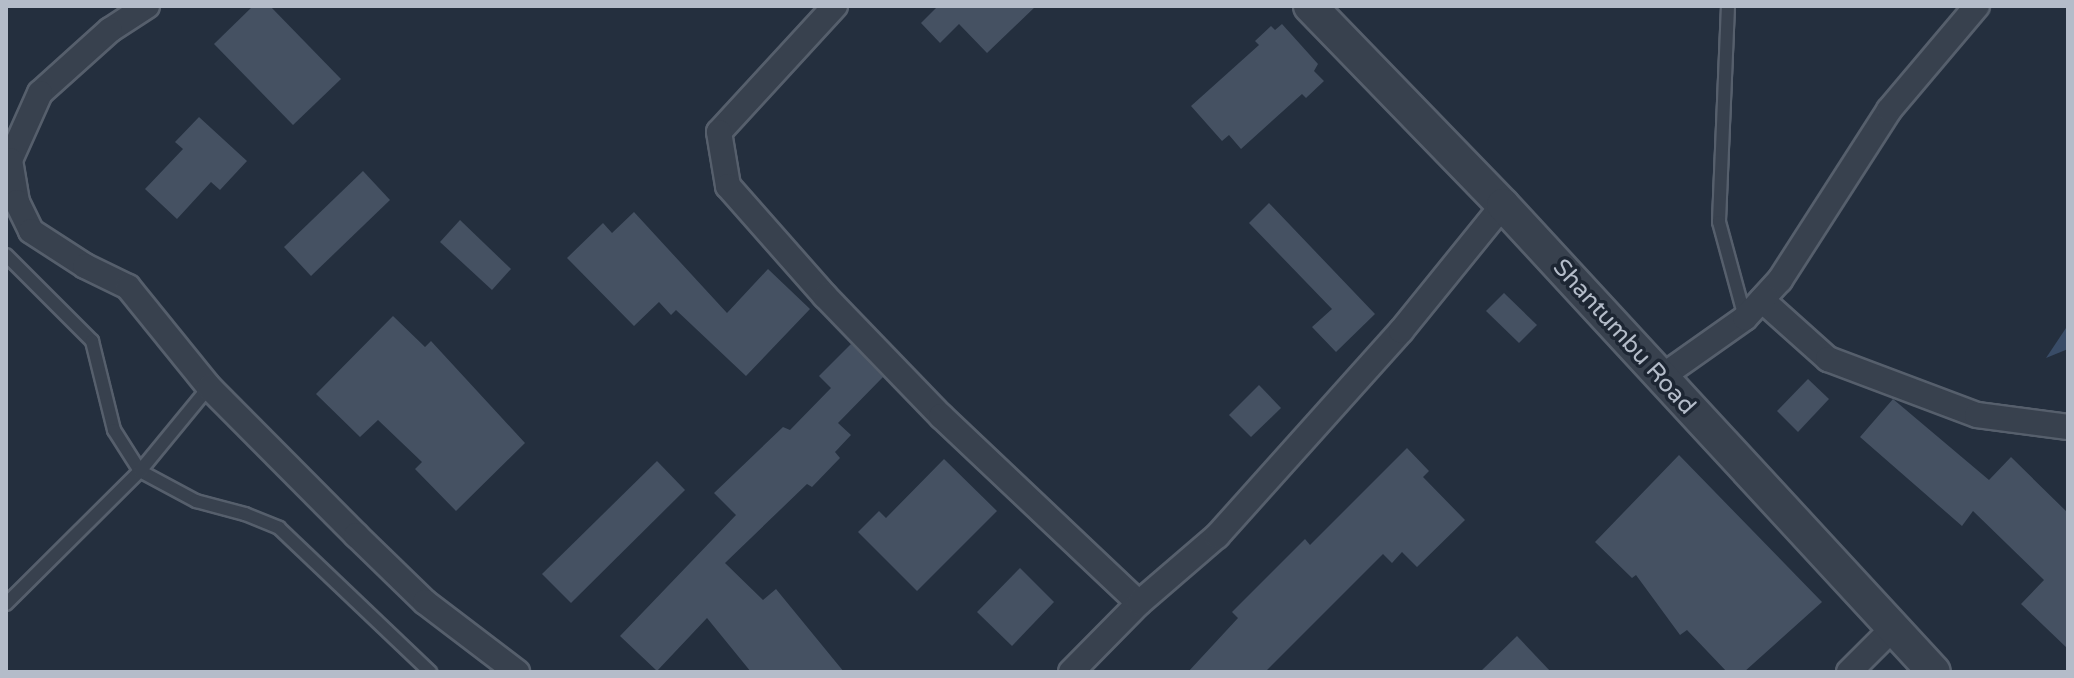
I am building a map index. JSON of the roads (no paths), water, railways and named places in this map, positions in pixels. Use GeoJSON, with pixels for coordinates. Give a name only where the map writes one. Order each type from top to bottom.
{"type":"FeatureCollection","features":[{"type":"Feature","properties":{"kind":"street"},"geometry":{"type":"LineString","coordinates":[[147,6],[110,30],[40,93],[10,160],[17,202],[31,231],[85,266],[128,287],[209,387],[425,602],[517,672]]}},
{"type":"Feature","properties":{"kind":"street"},"geometry":{"type":"LineString","coordinates":[[835,6],[719,132],[728,186],[825,296],[941,416],[1139,603]]}},
{"type":"Feature","properties":{"kind":"street","name":"Shantumbu Road"},"geometry":{"type":"LineString","coordinates":[[1310,6],[1503,205],[1934,672]]}},
{"type":"Feature","properties":{"kind":"street"},"geometry":{"type":"LineString","coordinates":[[1660,378],[1745,318],[1780,280],[1889,110],[1977,6]]}},
{"type":"Feature","properties":{"kind":"street"},"geometry":{"type":"LineString","coordinates":[[1071,672],[1139,603],[1217,536],[1401,331],[1503,205]]}},
{"type":"Feature","properties":{"kind":"street"},"geometry":{"type":"LineString","coordinates":[[1762,300],[1828,359],[1977,415],[2068,427]]}},
{"type":"Feature","properties":{"kind":"street"},"geometry":{"type":"LineString","coordinates":[[1849,672],[1893,628]]}},
{"type":"Feature","properties":{"kind":"lane"},"geometry":{"type":"LineString","coordinates":[[1728,6],[1719,222],[1745,318]]}},
{"type":"Feature","properties":{"kind":"lane"},"geometry":{"type":"LineString","coordinates":[[6,255],[92,341],[114,430],[140,471],[196,501],[245,514],[279,528],[430,672]]}},
{"type":"Feature","properties":{"kind":"lane"},"geometry":{"type":"LineString","coordinates":[[6,604],[140,471],[209,387]]}},
{"type":"Feature","properties":{"kind":"water"},"geometry":{"type":"Polygon","coordinates":[[[2068,325],[2068,349],[2046,358],[2068,325]]]}}]}
